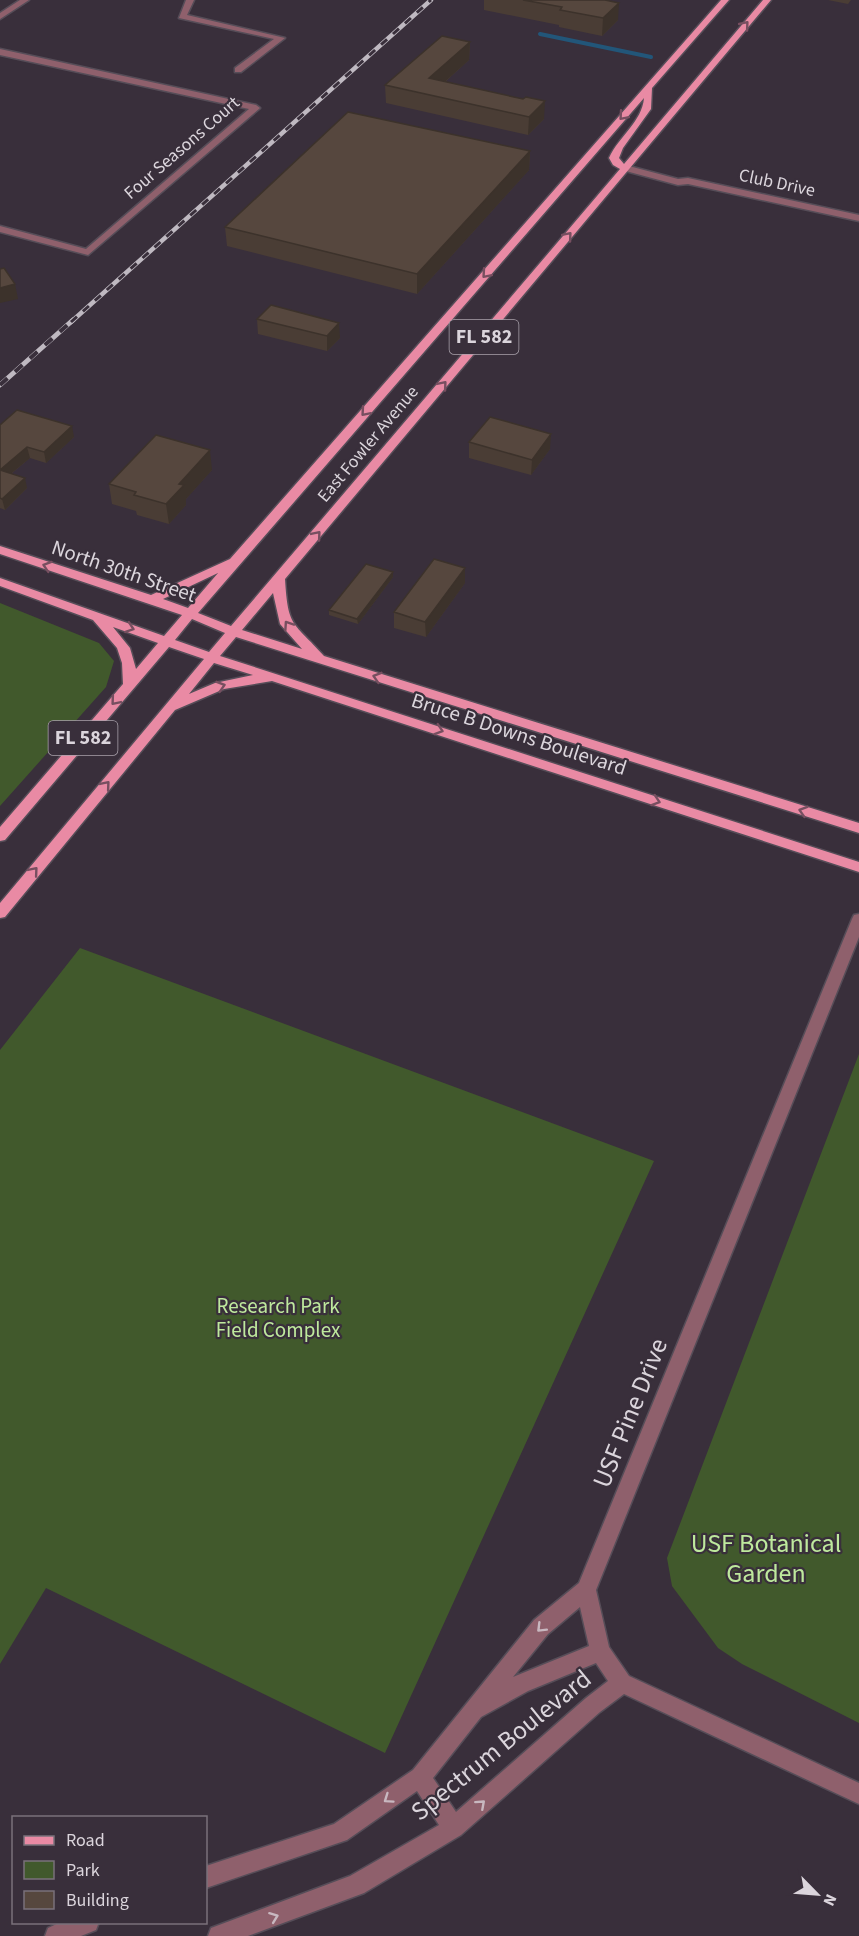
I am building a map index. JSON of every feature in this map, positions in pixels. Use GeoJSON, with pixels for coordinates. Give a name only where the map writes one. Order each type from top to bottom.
{"type":"FeatureCollection","features":[{"type":"Feature","properties":{"kind":"main road","name":"East Fowler Avenue"},"geometry":{"type":"LineString","coordinates":[[0,836],[235,561],[725,0]]}},
{"type":"Feature","properties":{"kind":"main road","name":"East Fowler Avenue"},"geometry":{"type":"LineString","coordinates":[[0,913],[766,0]]}},
{"type":"Feature","properties":{"kind":"main road"},"geometry":{"type":"LineString","coordinates":[[625,168],[616,163],[614,158],[619,147],[647,112],[650,100],[648,88]]}},
{"type":"Feature","properties":{"kind":"main road","name":"North 30th Street"},"geometry":{"type":"LineString","coordinates":[[0,550],[151,600],[234,632]]}},
{"type":"Feature","properties":{"kind":"main road"},"geometry":{"type":"LineString","coordinates":[[151,600],[235,561]]}},
{"type":"Feature","properties":{"kind":"main road"},"geometry":{"type":"LineString","coordinates":[[279,579],[279,605],[283,619],[289,629],[321,660]]}},
{"type":"Feature","properties":{"kind":"main road"},"geometry":{"type":"LineString","coordinates":[[0,582],[167,641]]}},
{"type":"Feature","properties":{"kind":"main road"},"geometry":{"type":"LineString","coordinates":[[94,616],[123,643],[131,666],[129,685]]}},
{"type":"Feature","properties":{"kind":"main road","name":"Bruce B Downs Boulevard"},"geometry":{"type":"LineString","coordinates":[[234,632],[859,828]]}},
{"type":"Feature","properties":{"kind":"main road","name":"Bruce B Downs Boulevard"},"geometry":{"type":"LineString","coordinates":[[167,641],[212,658],[859,867]]}},
{"type":"Feature","properties":{"kind":"main road"},"geometry":{"type":"LineString","coordinates":[[168,710],[203,692],[227,683],[253,679],[284,680]]}},
{"type":"Feature","properties":{"kind":"street"},"geometry":{"type":"LineString","coordinates":[[0,17],[25,0]]}},
{"type":"Feature","properties":{"kind":"street"},"geometry":{"type":"LineString","coordinates":[[190,0],[182,16],[281,38],[238,70]]}},
{"type":"Feature","properties":{"kind":"street","name":"Four Seasons Court"},"geometry":{"type":"LineString","coordinates":[[0,52],[256,108],[88,252],[0,229]]}},
{"type":"Feature","properties":{"kind":"street","name":"Club Drive"},"geometry":{"type":"LineString","coordinates":[[625,168],[678,182],[688,181],[859,218]]}},
{"type":"Feature","properties":{"kind":"street","name":"USF Pine Drive"},"geometry":{"type":"LineString","coordinates":[[586,1590],[859,919]]}},
{"type":"Feature","properties":{"kind":"street"},"geometry":{"type":"LineString","coordinates":[[586,1590],[600,1651],[622,1683],[859,1794]]}},
{"type":"Feature","properties":{"kind":"street","name":"Spectrum Boulevard"},"geometry":{"type":"LineString","coordinates":[[207,1877],[340,1833],[420,1777],[541,1628],[586,1590]]}},
{"type":"Feature","properties":{"kind":"street","name":"Spectrum Boulevard"},"geometry":{"type":"LineString","coordinates":[[472,1712],[521,1684],[600,1651]]}},
{"type":"Feature","properties":{"kind":"street","name":"Spectrum Boulevard"},"geometry":{"type":"LineString","coordinates":[[219,1936],[356,1885],[454,1828],[593,1705],[622,1683]]}},
{"type":"Feature","properties":{"kind":"street"},"geometry":{"type":"LineString","coordinates":[[811,1772],[859,1803]]}},
{"type":"Feature","properties":{"kind":"street"},"geometry":{"type":"LineString","coordinates":[[420,1777],[454,1828]]}},
{"type":"Feature","properties":{"kind":"street"},"geometry":{"type":"LineString","coordinates":[[56,1936],[86,1924]]}},
{"type":"Feature","properties":{"kind":"green space"},"geometry":{"type":"Polygon","coordinates":[[[0,603],[99,643],[114,661],[106,687],[0,806],[0,603]]]}},
{"type":"Feature","properties":{"kind":"green space","name":"Research Park Field Complex"},"geometry":{"type":"Polygon","coordinates":[[[80,948],[654,1161],[385,1753],[46,1588],[0,1664],[0,1050],[80,948]]]}},
{"type":"Feature","properties":{"kind":"green space","name":"USF Botanical Garden"},"geometry":{"type":"Polygon","coordinates":[[[859,1054],[859,1723],[742,1664],[718,1648],[672,1586],[667,1558],[859,1054]]]}},
{"type":"Feature","properties":{"kind":"building"},"geometry":{"type":"Polygon","coordinates":[[[523,0],[605,0],[619,3],[603,18],[523,0]]]}},
{"type":"Feature","properties":{"kind":"building"},"geometry":{"type":"Polygon","coordinates":[[[442,36],[470,42],[429,78],[523,99],[526,97],[545,101],[529,117],[385,85],[442,36]]]}},
{"type":"Feature","properties":{"kind":"building"},"geometry":{"type":"Polygon","coordinates":[[[348,112],[530,151],[417,274],[225,227],[348,112]]]}},
{"type":"Feature","properties":{"kind":"building"},"geometry":{"type":"Polygon","coordinates":[[[4,268],[15,284],[0,288],[0,269],[4,268]]]}},
{"type":"Feature","properties":{"kind":"building"},"geometry":{"type":"Polygon","coordinates":[[[271,305],[339,323],[327,336],[257,319],[271,305]]]}},
{"type":"Feature","properties":{"kind":"building"},"geometry":{"type":"Polygon","coordinates":[[[17,410],[72,426],[44,452],[27,447],[0,470],[0,425],[17,410]]]}},
{"type":"Feature","properties":{"kind":"building"},"geometry":{"type":"Polygon","coordinates":[[[490,417],[551,434],[532,460],[469,442],[490,417]]]}},
{"type":"Feature","properties":{"kind":"building"},"geometry":{"type":"Polygon","coordinates":[[[156,435],[210,450],[179,484],[184,485],[166,504],[134,495],[136,492],[109,484],[156,435]]]}},
{"type":"Feature","properties":{"kind":"building"},"geometry":{"type":"Polygon","coordinates":[[[0,470],[25,478],[2,499],[0,498],[0,470]]]}},
{"type":"Feature","properties":{"kind":"building"},"geometry":{"type":"Polygon","coordinates":[[[434,559],[465,568],[425,622],[394,612],[434,559]]]}},
{"type":"Feature","properties":{"kind":"building"},"geometry":{"type":"Polygon","coordinates":[[[366,564],[393,572],[357,619],[329,610],[366,564]]]}},
{"type":"Feature","properties":{"kind":"waterway"},"geometry":{"type":"LineString","coordinates":[[540,34],[651,57]]}},
{"type":"Feature","properties":{"kind":"railway"},"geometry":{"type":"LineString","coordinates":[[71,322],[431,0]]}},
{"type":"Feature","properties":{"kind":"railway"},"geometry":{"type":"LineString","coordinates":[[0,385],[73,320]]}}]}
